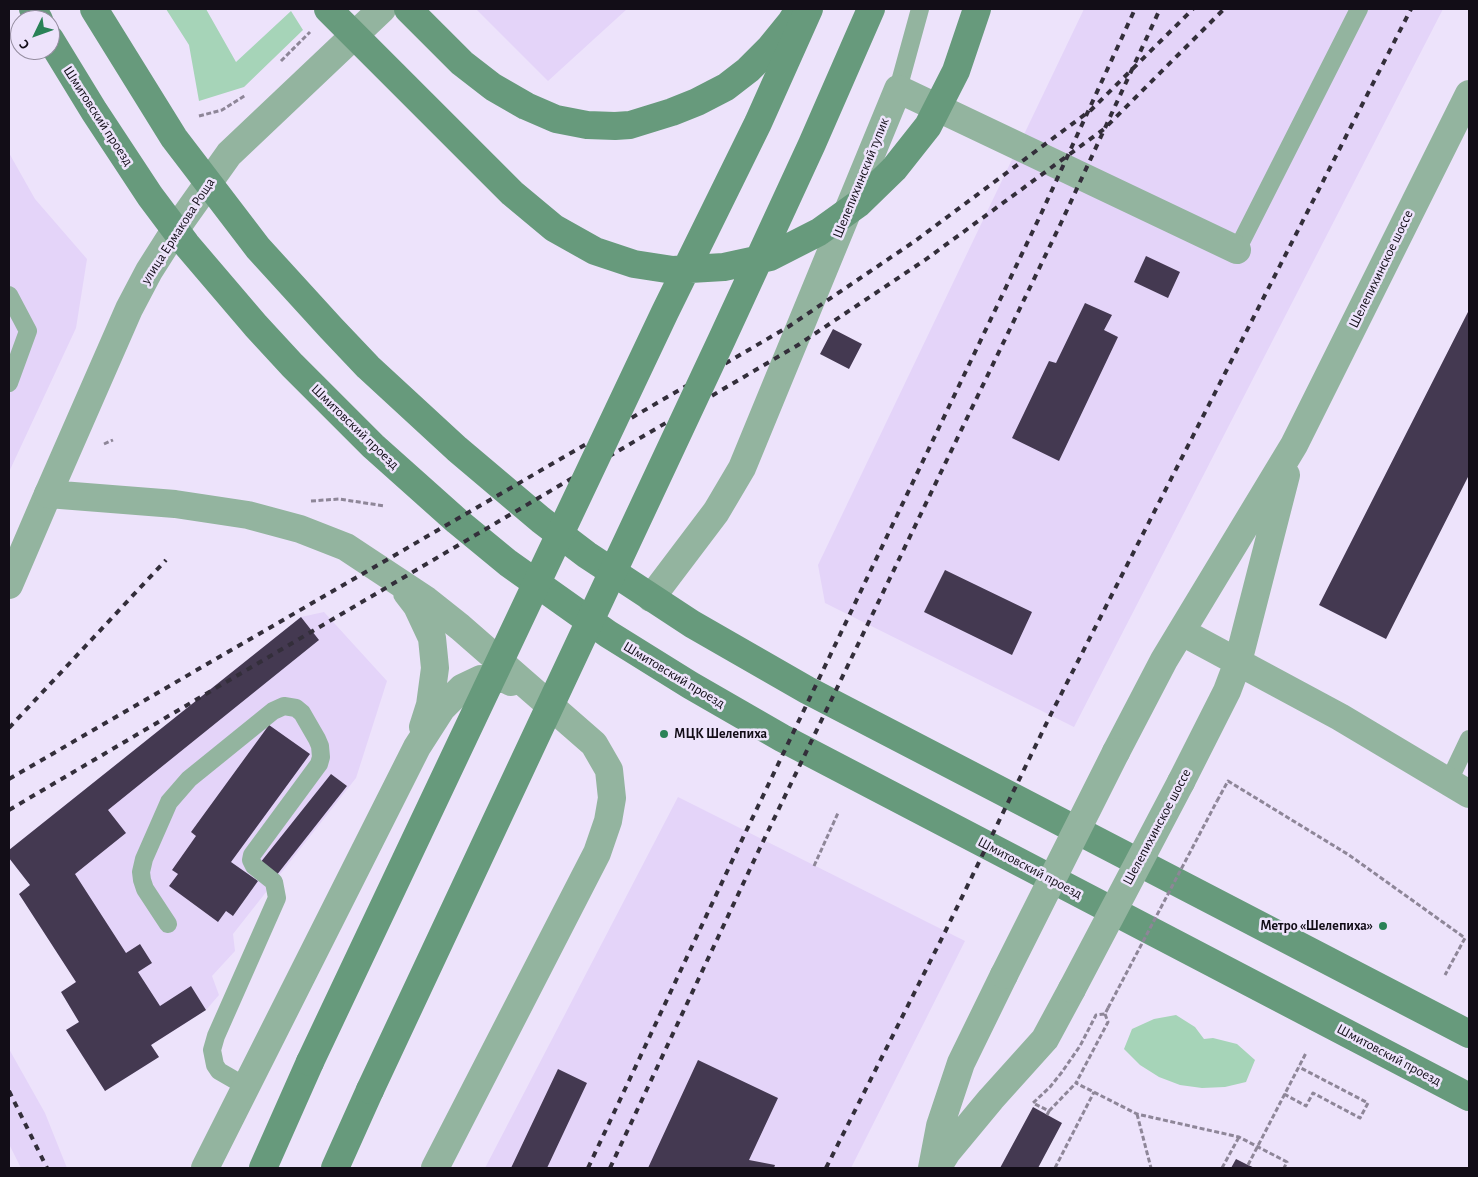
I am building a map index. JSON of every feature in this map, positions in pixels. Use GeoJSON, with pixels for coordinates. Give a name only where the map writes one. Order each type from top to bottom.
{"type":"FeatureCollection","features":[{"type":"Feature","properties":{"kind":"main road"},"geometry":{"type":"LineString","coordinates":[[94,9],[174,138],[258,248],[331,328],[410,407],[501,488],[587,555],[651,598],[747,657],[807,690],[1469,1034]]}},
{"type":"Feature","properties":{"kind":"main road"},"geometry":{"type":"LineString","coordinates":[[408,9],[462,63],[493,87],[526,106],[556,119],[587,125],[615,126],[630,124],[672,112],[697,102],[726,86],[748,70],[769,49],[799,9]]}},
{"type":"Feature","properties":{"kind":"main road"},"geometry":{"type":"LineString","coordinates":[[263,1168],[310,1062],[665,312],[758,123],[810,9]]}},
{"type":"Feature","properties":{"kind":"main road"},"geometry":{"type":"LineString","coordinates":[[334,1168],[722,339],[812,144],[871,9]]}},
{"type":"Feature","properties":{"kind":"main road"},"geometry":{"type":"LineString","coordinates":[[320,19],[554,228],[595,251],[634,264],[673,270],[724,267],[770,257],[819,232],[858,204],[894,168],[928,126],[956,72],[977,9]]}},
{"type":"Feature","properties":{"kind":"main road","name":"Шмитовский проезд"},"geometry":{"type":"LineString","coordinates":[[60,56],[130,166],[175,230],[226,292],[292,365],[374,446],[457,521],[508,562],[608,634],[677,678],[782,738],[1469,1097]]}},
{"type":"Feature","properties":{"kind":"street","name":"улица Ермакова Роща"},"geometry":{"type":"LineString","coordinates":[[9,585],[129,309],[149,271],[175,230],[229,154],[382,9]]}},
{"type":"Feature","properties":{"kind":"street"},"geometry":{"type":"LineString","coordinates":[[898,89],[1237,250]]}},
{"type":"Feature","properties":{"kind":"street","name":"Шелепихинский тупик"},"geometry":{"type":"LineString","coordinates":[[651,598],[716,512],[742,468],[898,89]]}},
{"type":"Feature","properties":{"kind":"street","name":"Шелепихинское шоссе"},"geometry":{"type":"LineString","coordinates":[[932,1168],[940,1126],[961,1063],[1004,975],[1164,660],[1294,445],[1469,94]]}},
{"type":"Feature","properties":{"kind":"street","name":"Шелепихинское шоссе"},"geometry":{"type":"LineString","coordinates":[[937,1168],[947,1152],[991,1099],[1045,1039],[1227,692],[1238,662],[1294,445]]}},
{"type":"Feature","properties":{"kind":"street"},"geometry":{"type":"LineString","coordinates":[[48,494],[175,504],[248,515],[300,529],[346,547],[433,606],[537,693],[594,744],[609,770],[612,798],[608,821],[597,853],[435,1168]]}},
{"type":"Feature","properties":{"kind":"street"},"geometry":{"type":"LineString","coordinates":[[394,579],[417,606],[432,638],[435,668],[430,705],[417,747]]}},
{"type":"Feature","properties":{"kind":"street"},"geometry":{"type":"LineString","coordinates":[[1182,632],[1340,717],[1459,787]]}},
{"type":"Feature","properties":{"kind":"street"},"geometry":{"type":"LineString","coordinates":[[205,1168],[417,747],[442,708],[462,688],[481,679],[505,679],[537,693]]}},
{"type":"Feature","properties":{"kind":"street"},"geometry":{"type":"LineString","coordinates":[[1437,1018],[1469,1018]]}},
{"type":"Feature","properties":{"kind":"lane"},"geometry":{"type":"LineString","coordinates":[[898,89],[920,9]]}},
{"type":"Feature","properties":{"kind":"lane"},"geometry":{"type":"LineString","coordinates":[[1237,250],[1359,9]]}},
{"type":"Feature","properties":{"kind":"lane"},"geometry":{"type":"LineString","coordinates":[[9,295],[28,331],[9,383]]}},
{"type":"Feature","properties":{"kind":"lane"},"geometry":{"type":"LineString","coordinates":[[168,924],[145,889],[141,872],[144,859],[169,802],[189,779],[273,711],[284,706],[296,708],[302,712],[317,739],[321,757],[319,764],[252,856],[254,866],[274,882],[277,898],[216,1036],[212,1050],[215,1065],[219,1071],[245,1086]]}},
{"type":"Feature","properties":{"kind":"lane"},"geometry":{"type":"LineString","coordinates":[[1459,787],[1469,739]]}},
{"type":"Feature","properties":{"kind":"path"},"geometry":{"type":"LineString","coordinates":[[278,64],[320,19]]}},
{"type":"Feature","properties":{"kind":"path"},"geometry":{"type":"LineString","coordinates":[[199,116],[222,110],[250,92]]}},
{"type":"Feature","properties":{"kind":"path"},"geometry":{"type":"LineString","coordinates":[[104,444],[113,440]]}},
{"type":"Feature","properties":{"kind":"path"},"geometry":{"type":"LineString","coordinates":[[306,502],[339,499],[386,506]]}},
{"type":"Feature","properties":{"kind":"path"},"geometry":{"type":"LineString","coordinates":[[1105,1014],[1096,1015],[1080,1046],[1062,1072],[1033,1103],[1048,1113],[1076,1083],[1108,1022],[1105,1014],[1108,1008],[1228,781],[1348,855],[1465,938],[1445,975]]}},
{"type":"Feature","properties":{"kind":"path"},"geometry":{"type":"LineString","coordinates":[[814,866],[838,813]]}},
{"type":"Feature","properties":{"kind":"path"},"geometry":{"type":"LineString","coordinates":[[1248,1165],[1306,1053]]}},
{"type":"Feature","properties":{"kind":"path"},"geometry":{"type":"LineString","coordinates":[[1284,1094],[1306,1106],[1313,1093],[1360,1118],[1368,1103],[1299,1067]]}},
{"type":"Feature","properties":{"kind":"path"},"geometry":{"type":"LineString","coordinates":[[1076,1083],[1137,1114],[1239,1137],[1287,1162],[1284,1168]]}},
{"type":"Feature","properties":{"kind":"path"},"geometry":{"type":"LineString","coordinates":[[1055,1168],[1094,1092]]}},
{"type":"Feature","properties":{"kind":"path"},"geometry":{"type":"LineString","coordinates":[[1137,1114],[1150,1168]]}},
{"type":"Feature","properties":{"kind":"path"},"geometry":{"type":"LineString","coordinates":[[1222,1168],[1239,1137]]}},
{"type":"Feature","properties":{"kind":"shaded area"},"geometry":{"type":"Polygon","coordinates":[[[476,9],[627,9],[548,81],[476,9]]]}},
{"type":"Feature","properties":{"kind":"shaded area"},"geometry":{"type":"Polygon","coordinates":[[[1084,9],[1443,9],[1074,727],[825,603],[818,565],[1084,9]]]}},
{"type":"Feature","properties":{"kind":"shaded area"},"geometry":{"type":"Polygon","coordinates":[[[9,153],[35,199],[87,259],[76,328],[9,472],[9,153]]]}},
{"type":"Feature","properties":{"kind":"shaded area"},"geometry":{"type":"Polygon","coordinates":[[[324,612],[387,681],[356,778],[233,934],[235,951],[212,976],[219,995],[206,1010],[151,1045],[159,1057],[105,1091],[66,1030],[79,1022],[61,992],[76,982],[19,894],[30,885],[9,858],[9,850],[301,617],[324,612]]]}},
{"type":"Feature","properties":{"kind":"shaded area"},"geometry":{"type":"Polygon","coordinates":[[[678,797],[965,941],[851,1168],[485,1168],[678,797]]]}},
{"type":"Feature","properties":{"kind":"shaded area"},"geometry":{"type":"Polygon","coordinates":[[[9,1049],[45,1113],[67,1168],[21,1168],[9,1144],[9,1049]]]}},
{"type":"Feature","properties":{"kind":"green space"},"geometry":{"type":"Polygon","coordinates":[[[166,9],[206,9],[236,62],[291,11],[303,30],[244,87],[199,101],[189,45],[166,9]]]}},
{"type":"Feature","properties":{"kind":"green space"},"geometry":{"type":"Polygon","coordinates":[[[1176,1015],[1195,1027],[1204,1039],[1213,1038],[1237,1044],[1255,1060],[1246,1082],[1225,1087],[1202,1088],[1180,1085],[1159,1077],[1140,1065],[1124,1049],[1132,1029],[1154,1019],[1176,1015]]]}},
{"type":"Feature","properties":{"kind":"building"},"geometry":{"type":"Polygon","coordinates":[[[1146,256],[1180,272],[1168,298],[1134,282],[1146,256]]]}},
{"type":"Feature","properties":{"kind":"building"},"geometry":{"type":"Polygon","coordinates":[[[1085,303],[1112,315],[1104,330],[1118,337],[1059,461],[1012,438],[1049,361],[1056,363],[1085,303]]]}},
{"type":"Feature","properties":{"kind":"building"},"geometry":{"type":"Polygon","coordinates":[[[1469,310],[1469,475],[1386,639],[1319,605],[1469,310]]]}},
{"type":"Feature","properties":{"kind":"building"},"geometry":{"type":"Polygon","coordinates":[[[833,329],[862,344],[849,369],[820,354],[833,329]]]}},
{"type":"Feature","properties":{"kind":"building"},"geometry":{"type":"Polygon","coordinates":[[[945,570],[1032,612],[1012,655],[924,612],[945,570]]]}},
{"type":"Feature","properties":{"kind":"building"},"geometry":{"type":"Polygon","coordinates":[[[301,617],[319,640],[108,810],[126,833],[75,874],[126,953],[140,944],[152,963],[138,972],[160,1006],[191,986],[206,1010],[151,1045],[159,1057],[105,1091],[66,1030],[79,1022],[61,992],[76,982],[19,894],[30,885],[9,858],[9,850],[301,617]]]}},
{"type":"Feature","properties":{"kind":"building"},"geometry":{"type":"Polygon","coordinates":[[[269,725],[310,754],[231,862],[258,881],[233,916],[226,911],[218,922],[169,886],[178,874],[172,870],[196,836],[191,832],[269,725]]]}},
{"type":"Feature","properties":{"kind":"building"},"geometry":{"type":"Polygon","coordinates":[[[331,774],[347,786],[276,876],[260,863],[331,774]]]}},
{"type":"Feature","properties":{"kind":"building"},"geometry":{"type":"Polygon","coordinates":[[[698,1060],[778,1098],[749,1160],[775,1165],[774,1168],[648,1168],[698,1060]]]}},
{"type":"Feature","properties":{"kind":"building"},"geometry":{"type":"Polygon","coordinates":[[[558,1069],[587,1083],[547,1168],[511,1168],[558,1069]]]}},
{"type":"Feature","properties":{"kind":"building"},"geometry":{"type":"Polygon","coordinates":[[[1033,1107],[1062,1123],[1038,1168],[1000,1168],[1033,1107]]]}},
{"type":"Feature","properties":{"kind":"building"},"geometry":{"type":"Polygon","coordinates":[[[1236,1159],[1248,1165],[1255,1168],[1231,1168],[1236,1159]]]}},
{"type":"Feature","properties":{"kind":"railway"},"geometry":{"type":"LineString","coordinates":[[588,1168],[740,844],[1041,214],[1135,9]]}},
{"type":"Feature","properties":{"kind":"railway"},"geometry":{"type":"LineString","coordinates":[[610,1168],[758,852],[1061,223],[1160,9]]}},
{"type":"Feature","properties":{"kind":"railway"},"geometry":{"type":"LineString","coordinates":[[9,779],[788,327],[915,241],[1091,110],[1193,9]]}},
{"type":"Feature","properties":{"kind":"railway"},"geometry":{"type":"LineString","coordinates":[[9,810],[798,345],[925,260],[1104,129],[1224,9]]}},
{"type":"Feature","properties":{"kind":"railway"},"geometry":{"type":"LineString","coordinates":[[826,1168],[945,932],[1051,714],[1411,9]]}},
{"type":"Feature","properties":{"kind":"railway"},"geometry":{"type":"LineString","coordinates":[[9,728],[166,560]]}},
{"type":"Feature","properties":{"kind":"railway"},"geometry":{"type":"LineString","coordinates":[[9,1091],[47,1168]]}},
{"type":"Feature","properties":{"kind":"place","name":"МЦК Шелепиха"},"geometry":{"type":"Point","coordinates":[664,734]}},
{"type":"Feature","properties":{"kind":"place","name":"Метро «Шелепиха»"},"geometry":{"type":"Point","coordinates":[1383,926]}}]}
